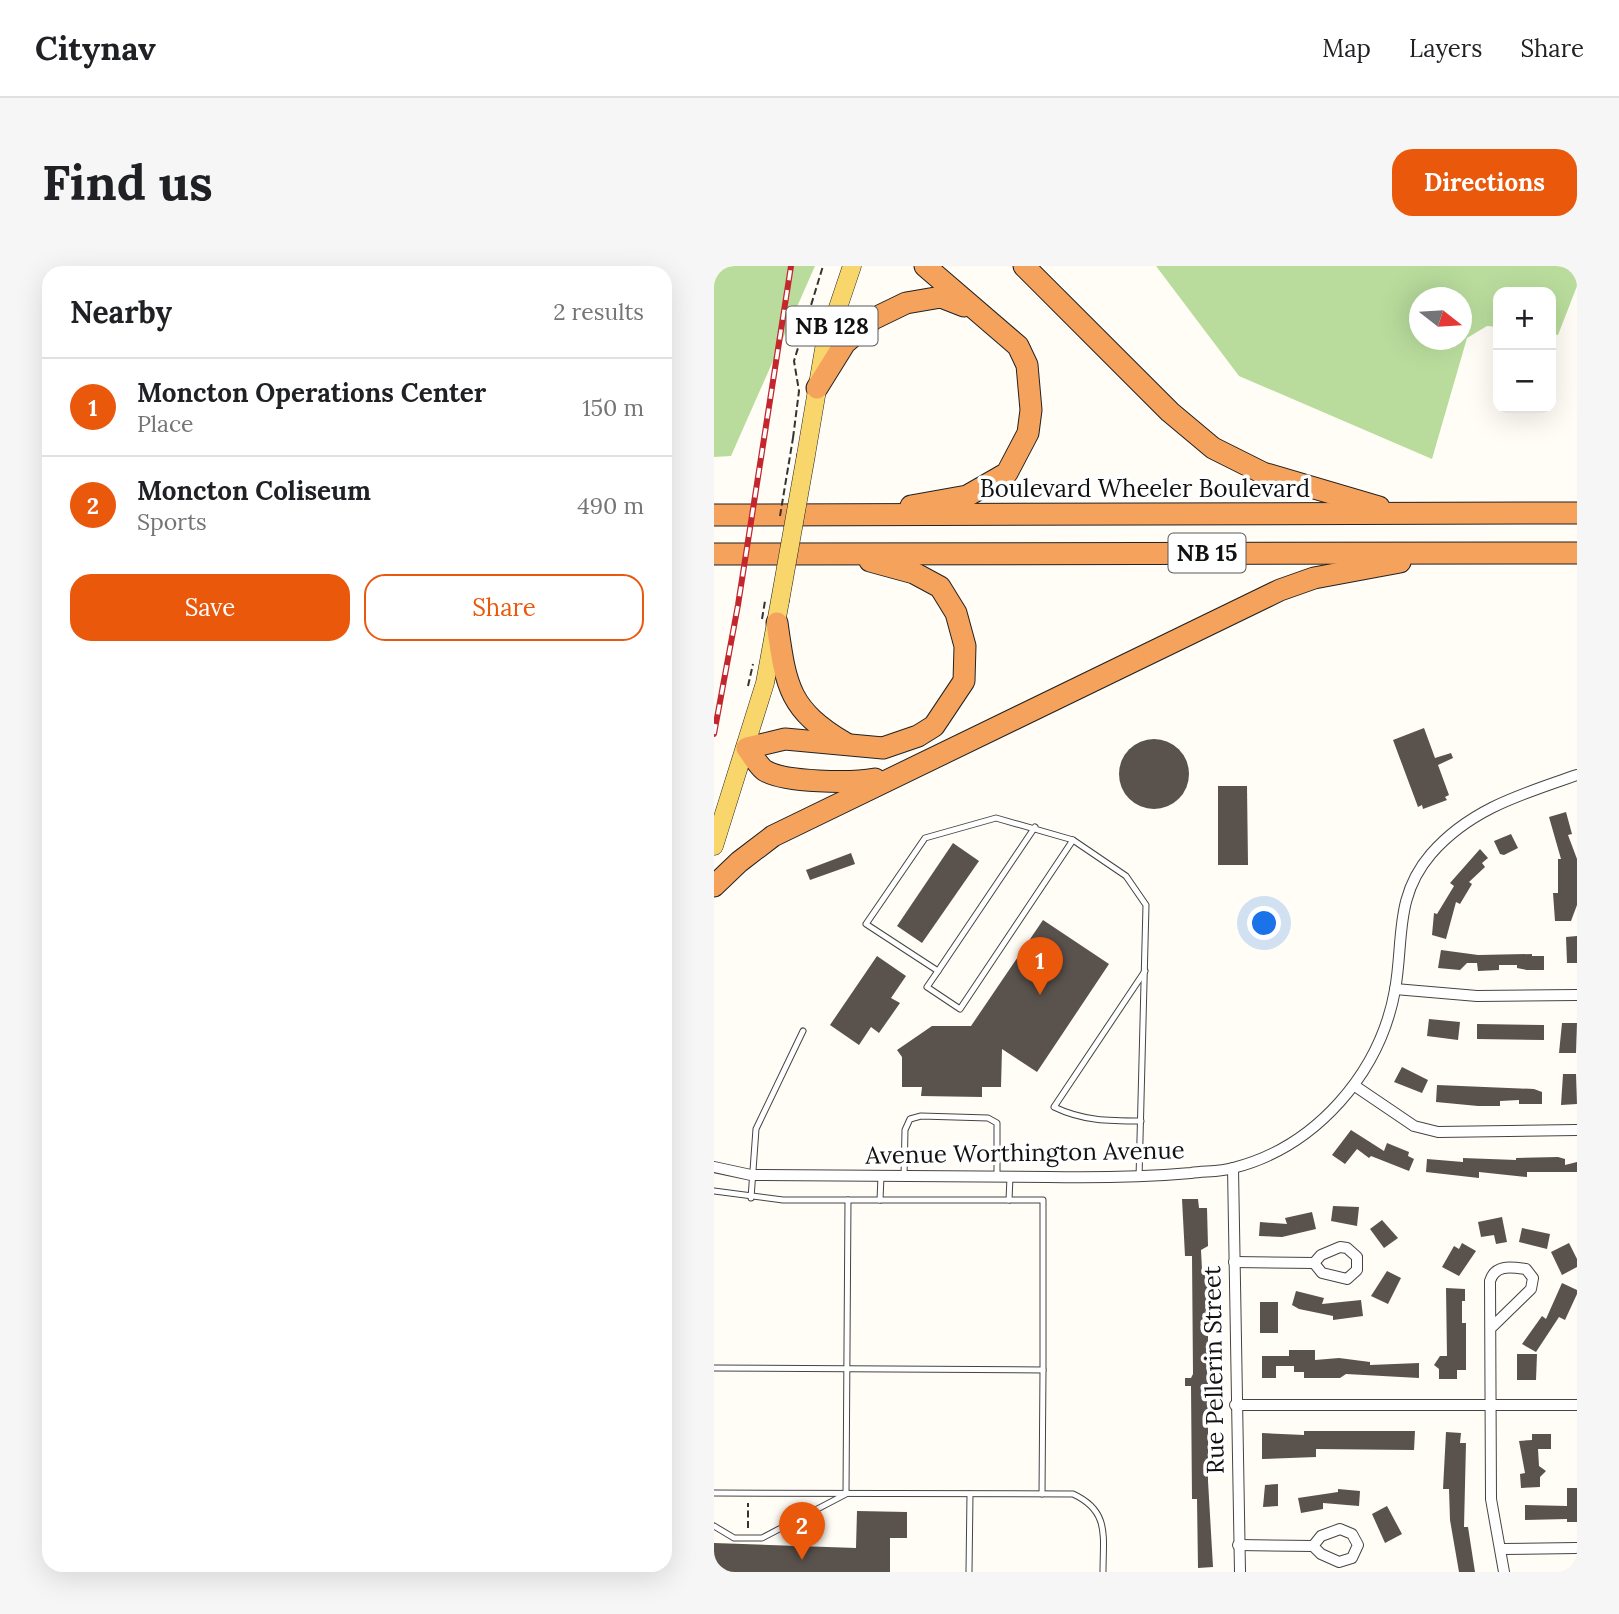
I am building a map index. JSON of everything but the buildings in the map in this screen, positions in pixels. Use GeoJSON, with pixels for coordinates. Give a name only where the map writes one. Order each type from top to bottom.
{"type":"FeatureCollection","features":[{"type":"Feature","properties":{"kind":"highway"},"geometry":{"type":"LineString","coordinates":[[872,514],[967,496],[1007,473],[1028,432],[1031,410],[1027,365],[1018,346],[972,310],[925,266]]}},
{"type":"Feature","properties":{"kind":"highway"},"geometry":{"type":"LineString","coordinates":[[1024,266],[1170,412],[1213,448],[1263,473],[1378,507],[1577,513]]}},
{"type":"Feature","properties":{"kind":"highway"},"geometry":{"type":"LineString","coordinates":[[817,388],[845,343],[873,319],[906,303],[941,297],[972,310]]}},
{"type":"Feature","properties":{"kind":"highway","name":"Boulevard Wheeler Boulevard"},"geometry":{"type":"LineString","coordinates":[[714,515],[872,514],[967,517],[1577,513]]}},
{"type":"Feature","properties":{"kind":"highway"},"geometry":{"type":"LineString","coordinates":[[714,886],[739,862],[773,836],[1280,590],[1314,578],[1455,552]]}},
{"type":"Feature","properties":{"kind":"highway"},"geometry":{"type":"LineString","coordinates":[[837,553],[914,573],[940,587],[956,613],[965,646],[964,681],[934,726],[918,736],[883,748],[785,739],[747,748],[765,771],[794,778],[851,783],[897,774]]}},
{"type":"Feature","properties":{"kind":"highway","name":"NB 15"},"geometry":{"type":"LineString","coordinates":[[714,554],[1577,553]]}},
{"type":"Feature","properties":{"kind":"highway"},"geometry":{"type":"LineString","coordinates":[[777,623],[789,690],[804,713],[822,729],[850,746]]}},
{"type":"Feature","properties":{"kind":"main road","name":"NB 128"},"geometry":{"type":"LineString","coordinates":[[714,846],[747,748],[765,683],[824,349],[852,266]]}},
{"type":"Feature","properties":{"kind":"street","name":"Avenue Worthington Avenue"},"geometry":{"type":"LineString","coordinates":[[714,1167],[751,1175],[1139,1178],[1233,1168],[1282,1148],[1323,1120],[1355,1086],[1381,1039],[1395,989],[1397,944],[1406,897],[1429,857],[1457,827],[1501,801],[1577,775]]}},
{"type":"Feature","properties":{"kind":"street"},"geometry":{"type":"LineString","coordinates":[[1395,989],[1477,996],[1577,995]]}},
{"type":"Feature","properties":{"kind":"street"},"geometry":{"type":"LineString","coordinates":[[1355,1086],[1414,1126],[1438,1132],[1577,1130]]}},
{"type":"Feature","properties":{"kind":"street","name":"Rue Pellerin Street"},"geometry":{"type":"LineString","coordinates":[[1233,1168],[1235,1405],[1240,1572]]}},
{"type":"Feature","properties":{"kind":"street"},"geometry":{"type":"LineString","coordinates":[[1234,1262],[1314,1264]]}},
{"type":"Feature","properties":{"kind":"street"},"geometry":{"type":"LineString","coordinates":[[1491,1328],[1531,1289],[1533,1278],[1526,1269],[1500,1268],[1492,1273],[1490,1281],[1491,1499],[1504,1572]]}},
{"type":"Feature","properties":{"kind":"street"},"geometry":{"type":"LineString","coordinates":[[1235,1405],[1577,1405]]}},
{"type":"Feature","properties":{"kind":"street"},"geometry":{"type":"LineString","coordinates":[[1238,1545],[1313,1546]]}},
{"type":"Feature","properties":{"kind":"street"},"geometry":{"type":"LineString","coordinates":[[1502,1549],[1577,1548]]}},
{"type":"Feature","properties":{"kind":"lane"},"geometry":{"type":"LineString","coordinates":[[937,971],[866,924],[925,838],[996,818],[1073,840],[1126,876],[1146,905],[1139,1178]]}},
{"type":"Feature","properties":{"kind":"lane"},"geometry":{"type":"LineString","coordinates":[[1035,827],[927,987],[960,1009],[1073,840]]}},
{"type":"Feature","properties":{"kind":"lane"},"geometry":{"type":"LineString","coordinates":[[1141,1121],[1096,1121],[1075,1117],[1054,1107],[1145,971]]}},
{"type":"Feature","properties":{"kind":"lane"},"geometry":{"type":"LineString","coordinates":[[751,1198],[756,1129],[803,1031]]}},
{"type":"Feature","properties":{"kind":"lane"},"geometry":{"type":"LineString","coordinates":[[904,1176],[905,1130],[910,1119],[921,1116],[988,1118],[997,1123],[997,1177]]}},
{"type":"Feature","properties":{"kind":"lane"},"geometry":{"type":"LineString","coordinates":[[880,1200],[881,1176]]}},
{"type":"Feature","properties":{"kind":"lane"},"geometry":{"type":"LineString","coordinates":[[1009,1200],[1010,1177]]}},
{"type":"Feature","properties":{"kind":"lane"},"geometry":{"type":"LineString","coordinates":[[714,1191],[751,1198],[1043,1200],[1042,1494]]}},
{"type":"Feature","properties":{"kind":"lane"},"geometry":{"type":"LineString","coordinates":[[846,1494],[848,1200]]}},
{"type":"Feature","properties":{"kind":"lane"},"geometry":{"type":"LineString","coordinates":[[714,1368],[1043,1370]]}},
{"type":"Feature","properties":{"kind":"lane"},"geometry":{"type":"LineString","coordinates":[[714,1493],[1073,1494],[1091,1503],[1102,1523],[1103,1572]]}},
{"type":"Feature","properties":{"kind":"lane"},"geometry":{"type":"LineString","coordinates":[[714,1526],[734,1538],[762,1538],[846,1494]]}},
{"type":"Feature","properties":{"kind":"lane"},"geometry":{"type":"LineString","coordinates":[[969,1572],[970,1494]]}},
{"type":"Feature","properties":{"kind":"path"},"geometry":{"type":"LineString","coordinates":[[793,438],[799,391],[794,361],[823,266]]}},
{"type":"Feature","properties":{"kind":"path"},"geometry":{"type":"LineString","coordinates":[[748,1493],[748,1538]]}},
{"type":"Feature","properties":{"kind":"green space"},"geometry":{"type":"Polygon","coordinates":[[[714,266],[815,266],[731,456],[714,457],[714,266]]]}},
{"type":"Feature","properties":{"kind":"green space"},"geometry":{"type":"Polygon","coordinates":[[[1156,266],[1577,266],[1577,286],[1558,335],[1556,287],[1493,287],[1493,327],[1487,326],[1472,335],[1472,287],[1409,287],[1409,350],[1464,350],[1432,459],[1239,376],[1156,266]]]}},
{"type":"Feature","properties":{"kind":"railway"},"geometry":{"type":"LineString","coordinates":[[714,734],[738,605],[791,266]]}},
{"type":"Feature","properties":{"kind":"place","name":"Moncton Operations Center"},"geometry":{"type":"Point","coordinates":[1040,995]}},
{"type":"Feature","properties":{"kind":"place","name":"Moncton Coliseum"},"geometry":{"type":"Point","coordinates":[802,1560]}}]}
